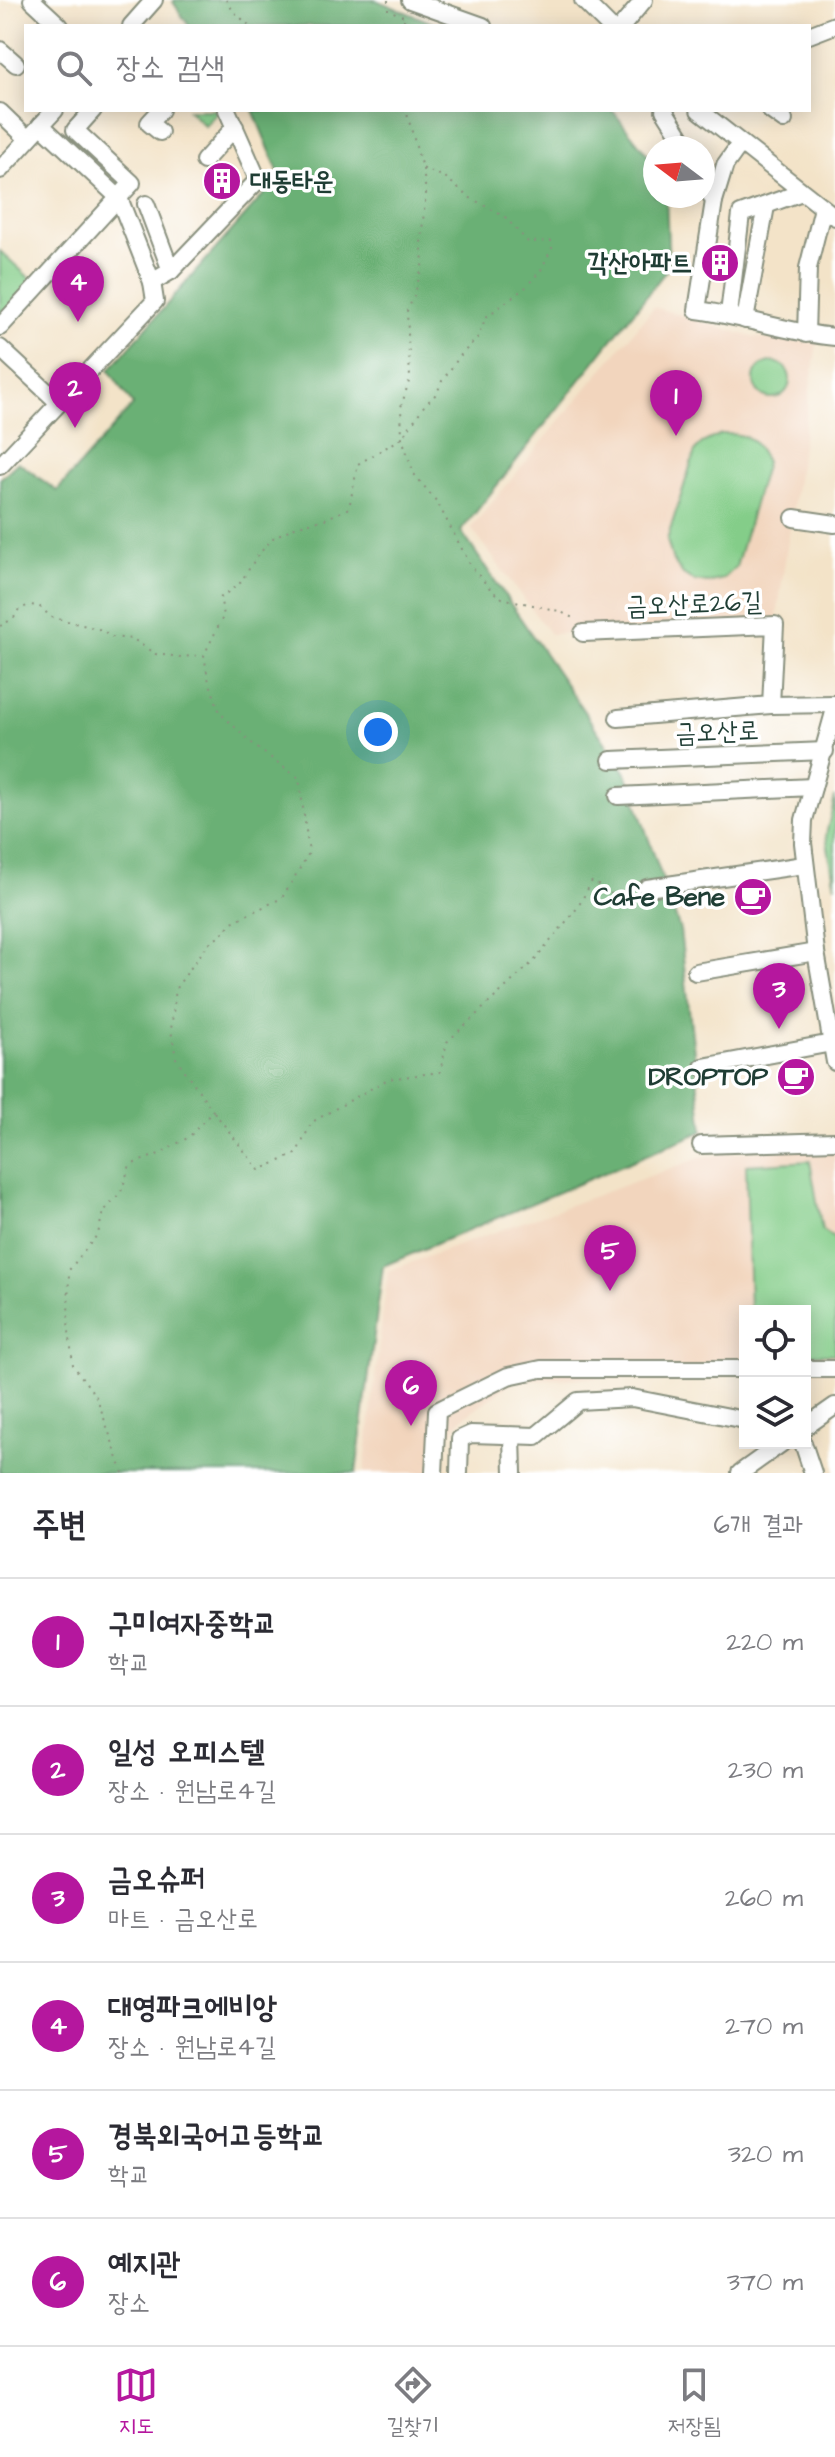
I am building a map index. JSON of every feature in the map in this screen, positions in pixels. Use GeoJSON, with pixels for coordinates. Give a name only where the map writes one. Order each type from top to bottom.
{"type":"FeatureCollection","features":[{"type":"Feature","properties":{"kind":"street"},"geometry":{"type":"LineString","coordinates":[[32,0],[58,24]]}},
{"type":"Feature","properties":{"kind":"street"},"geometry":{"type":"LineString","coordinates":[[133,24],[154,0]]}},
{"type":"Feature","properties":{"kind":"street"},"geometry":{"type":"LineString","coordinates":[[410,0],[477,24]]}},
{"type":"Feature","properties":{"kind":"street"},"geometry":{"type":"LineString","coordinates":[[583,0],[607,24]]}},
{"type":"Feature","properties":{"kind":"street"},"geometry":{"type":"LineString","coordinates":[[624,24],[644,0]]}},
{"type":"Feature","properties":{"kind":"street"},"geometry":{"type":"LineString","coordinates":[[811,34],[835,25]]}},
{"type":"Feature","properties":{"kind":"street"},"geometry":{"type":"LineString","coordinates":[[0,50],[16,64]]}},
{"type":"Feature","properties":{"kind":"street"},"geometry":{"type":"LineString","coordinates":[[0,112],[28,139]]}},
{"type":"Feature","properties":{"kind":"street"},"geometry":{"type":"LineString","coordinates":[[0,170],[53,112]]}},
{"type":"Feature","properties":{"kind":"street"},"geometry":{"type":"LineString","coordinates":[[0,327],[132,183],[75,130],[91,112]]}},
{"type":"Feature","properties":{"kind":"street"},"geometry":{"type":"LineString","coordinates":[[159,112],[149,123],[160,132]]}},
{"type":"Feature","properties":{"kind":"street"},"geometry":{"type":"LineString","coordinates":[[152,282],[171,271],[258,180],[228,112]]}},
{"type":"Feature","properties":{"kind":"street"},"geometry":{"type":"LineString","coordinates":[[665,112],[680,136]]}},
{"type":"Feature","properties":{"kind":"street"},"geometry":{"type":"LineString","coordinates":[[701,112],[829,213],[808,268],[806,334]]}},
{"type":"Feature","properties":{"kind":"street"},"geometry":{"type":"LineString","coordinates":[[773,112],[784,120]]}},
{"type":"Feature","properties":{"kind":"street"},"geometry":{"type":"LineString","coordinates":[[0,466],[155,301],[152,282],[119,198],[41,125]]}},
{"type":"Feature","properties":{"kind":"street"},"geometry":{"type":"LineString","coordinates":[[204,161],[235,127]]}},
{"type":"Feature","properties":{"kind":"street"},"geometry":{"type":"LineString","coordinates":[[715,198],[725,165],[740,144]]}},
{"type":"Feature","properties":{"kind":"street"},"geometry":{"type":"LineString","coordinates":[[737,317],[741,214],[802,192]]}},
{"type":"Feature","properties":{"kind":"street"},"geometry":{"type":"LineString","coordinates":[[146,204],[171,271]]}},
{"type":"Feature","properties":{"kind":"street"},"geometry":{"type":"LineString","coordinates":[[737,317],[766,206]]}},
{"type":"Feature","properties":{"kind":"street"},"geometry":{"type":"LineString","coordinates":[[713,208],[697,310],[806,334],[835,337]]}},
{"type":"Feature","properties":{"kind":"street"},"geometry":{"type":"LineString","coordinates":[[0,348],[59,403]]}},
{"type":"Feature","properties":{"kind":"street"},"geometry":{"type":"LineString","coordinates":[[794,518],[835,524]]}},
{"type":"Feature","properties":{"kind":"street","name":"금오산로26길"},"geometry":{"type":"LineString","coordinates":[[581,626],[775,625],[771,705]]}},
{"type":"Feature","properties":{"kind":"street"},"geometry":{"type":"LineString","coordinates":[[618,718],[771,705],[835,706],[804,820],[804,865],[835,1062]]}},
{"type":"Feature","properties":{"kind":"street","name":"금오산로"},"geometry":{"type":"LineString","coordinates":[[611,760],[825,751]]}},
{"type":"Feature","properties":{"kind":"street"},"geometry":{"type":"LineString","coordinates":[[618,796],[813,787]]}},
{"type":"Feature","properties":{"kind":"street"},"geometry":{"type":"LineString","coordinates":[[647,888],[804,865]]}},
{"type":"Feature","properties":{"kind":"street"},"geometry":{"type":"LineString","coordinates":[[696,972],[816,952]]}},
{"type":"Feature","properties":{"kind":"street"},"geometry":{"type":"LineString","coordinates":[[703,1067],[832,1043]]}},
{"type":"Feature","properties":{"kind":"street"},"geometry":{"type":"LineString","coordinates":[[701,1145],[835,1141]]}},
{"type":"Feature","properties":{"kind":"street"},"geometry":{"type":"LineString","coordinates":[[434,1473],[437,1411],[508,1376],[541,1369],[739,1369]]}},
{"type":"Feature","properties":{"kind":"street"},"geometry":{"type":"LineString","coordinates":[[811,1369],[835,1369]]}},
{"type":"Feature","properties":{"kind":"street"},"geometry":{"type":"LineString","coordinates":[[459,1473],[460,1439],[471,1434],[536,1436],[578,1401],[632,1398],[739,1419]]}},
{"type":"Feature","properties":{"kind":"street"},"geometry":{"type":"LineString","coordinates":[[811,1423],[835,1406]]}},
{"type":"Feature","properties":{"kind":"street"},"geometry":{"type":"LineString","coordinates":[[512,1436],[513,1473]]}},
{"type":"Feature","properties":{"kind":"street"},"geometry":{"type":"LineString","coordinates":[[740,1473],[774,1449]]}},
{"type":"Feature","properties":{"kind":"street"},"geometry":{"type":"LineString","coordinates":[[805,1449],[813,1473]]}},
{"type":"Feature","properties":{"kind":"path"},"geometry":{"type":"LineString","coordinates":[[226,0],[248,24]]}},
{"type":"Feature","properties":{"kind":"path"},"geometry":{"type":"LineString","coordinates":[[388,0],[388,10],[406,17],[401,24]]}},
{"type":"Feature","properties":{"kind":"path"},"geometry":{"type":"LineString","coordinates":[[405,112],[422,168],[426,193],[421,240],[423,262],[407,311],[410,378],[401,407],[402,438],[414,474],[437,502],[471,566],[492,591],[502,598],[559,611],[581,626]]}},
{"type":"Feature","properties":{"kind":"path"},"geometry":{"type":"LineString","coordinates":[[422,168],[445,177],[467,196],[505,217],[528,242],[552,241],[552,248],[541,270],[526,287],[486,317],[478,337],[402,438],[358,464],[349,508],[274,537],[240,583],[220,598],[224,615],[204,655],[220,713],[256,747],[299,778],[309,853],[282,898],[232,922],[209,943],[176,988],[171,1030],[176,1058],[259,1170],[296,1154],[312,1122],[388,1079],[440,1072],[447,1042],[535,960],[578,907],[592,881],[619,899],[647,888]]}},
{"type":"Feature","properties":{"kind":"path"},"geometry":{"type":"LineString","coordinates":[[0,626],[14,618],[19,609],[39,606],[51,617],[102,630],[112,637],[133,639],[155,654],[181,657],[204,655]]}},
{"type":"Feature","properties":{"kind":"path"},"geometry":{"type":"LineString","coordinates":[[123,1473],[97,1398],[73,1365],[68,1322],[69,1270],[98,1234],[103,1212],[121,1192],[130,1165],[159,1154],[189,1137],[213,1111]]}},
{"type":"Feature","properties":{"kind":"shaded area"},"geometry":{"type":"Polygon","coordinates":[[[654,307],[752,337],[817,343],[776,623],[550,634],[471,528],[654,307]]]}},
{"type":"Feature","properties":{"kind":"shaded area"},"geometry":{"type":"Polygon","coordinates":[[[835,1141],[835,1371],[811,1371],[811,1305],[739,1305],[739,1373],[515,1380],[461,1419],[445,1442],[445,1473],[364,1473],[388,1271],[702,1157],[835,1141]]]}},
{"type":"Feature","properties":{"kind":"green space"},"geometry":{"type":"Polygon","coordinates":[[[376,0],[435,24],[188,24],[173,2],[376,0]]]}},
{"type":"Feature","properties":{"kind":"green space"},"geometry":{"type":"Polygon","coordinates":[[[190,112],[217,112],[205,126],[190,112]]]}},
{"type":"Feature","properties":{"kind":"green space"},"geometry":{"type":"Polygon","coordinates":[[[254,112],[614,112],[643,149],[643,208],[667,208],[669,267],[461,531],[626,773],[680,930],[703,1131],[383,1266],[356,1473],[0,1473],[0,479],[18,462],[57,491],[133,405],[109,370],[280,176],[254,112]]]}},
{"type":"Feature","properties":{"kind":"green space"},"geometry":{"type":"Polygon","coordinates":[[[0,251],[35,283],[0,321],[0,251]]]}},
{"type":"Feature","properties":{"kind":"green space"},"geometry":{"type":"Polygon","coordinates":[[[772,362],[785,367],[790,380],[785,393],[772,398],[759,393],[754,380],[759,367],[772,362]]]}},
{"type":"Feature","properties":{"kind":"green space"},"geometry":{"type":"Polygon","coordinates":[[[721,434],[750,439],[766,462],[736,567],[723,579],[708,583],[694,581],[683,574],[673,561],[667,540],[695,451],[702,443],[721,434]]]}},
{"type":"Feature","properties":{"kind":"green space"},"geometry":{"type":"Polygon","coordinates":[[[835,797],[835,886],[826,835],[835,797]]]}},
{"type":"Feature","properties":{"kind":"green space"},"geometry":{"type":"Polygon","coordinates":[[[810,1161],[822,1230],[835,1239],[835,1354],[811,1354],[811,1305],[750,1305],[746,1165],[810,1161]]]}},
{"type":"Feature","properties":{"kind":"place","name":"대동타운"},"geometry":{"type":"Point","coordinates":[222,181]}},
{"type":"Feature","properties":{"kind":"place","name":"각산아파트"},"geometry":{"type":"Point","coordinates":[720,263]}},
{"type":"Feature","properties":{"kind":"place","name":"대영파크에비앙"},"geometry":{"type":"Point","coordinates":[78,322]}},
{"type":"Feature","properties":{"kind":"place","name":"일성 오피스텔"},"geometry":{"type":"Point","coordinates":[75,428]}},
{"type":"Feature","properties":{"kind":"place","name":"구미여자중학교"},"geometry":{"type":"Point","coordinates":[676,436]}},
{"type":"Feature","properties":{"kind":"place","name":"Cafe Bene"},"geometry":{"type":"Point","coordinates":[753,897]}},
{"type":"Feature","properties":{"kind":"place","name":"금오슈퍼"},"geometry":{"type":"Point","coordinates":[779,1029]}},
{"type":"Feature","properties":{"kind":"place","name":"DROPTOP"},"geometry":{"type":"Point","coordinates":[796,1077]}},
{"type":"Feature","properties":{"kind":"place","name":"경북외국어고등학교"},"geometry":{"type":"Point","coordinates":[610,1291]}},
{"type":"Feature","properties":{"kind":"place","name":"예지관"},"geometry":{"type":"Point","coordinates":[411,1426]}}]}
